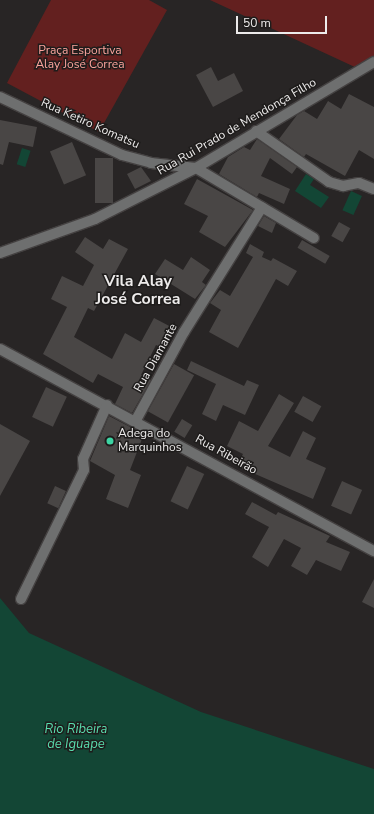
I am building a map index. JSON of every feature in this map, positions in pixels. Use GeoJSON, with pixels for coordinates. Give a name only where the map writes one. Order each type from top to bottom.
{"type":"FeatureCollection","features":[{"type":"Feature","properties":{"kind":"street","name":"Rua Rui Prado de Mendonça Filho"},"geometry":{"type":"LineString","coordinates":[[0,253],[95,219],[196,168],[256,130],[374,62]]}},
{"type":"Feature","properties":{"kind":"street","name":"Rua Ketiro Komatsu"},"geometry":{"type":"LineString","coordinates":[[0,97],[122,155],[151,163],[196,168]]}},
{"type":"Feature","properties":{"kind":"street"},"geometry":{"type":"LineString","coordinates":[[256,130],[329,182],[343,186],[359,183],[374,189]]}},
{"type":"Feature","properties":{"kind":"street"},"geometry":{"type":"LineString","coordinates":[[196,168],[314,238]]}},
{"type":"Feature","properties":{"kind":"street","name":"Rua Diamante"},"geometry":{"type":"LineString","coordinates":[[136,420],[184,332],[262,206]]}},
{"type":"Feature","properties":{"kind":"street","name":"Rua Ribeirão"},"geometry":{"type":"LineString","coordinates":[[0,350],[136,420],[374,551]]}},
{"type":"Feature","properties":{"kind":"street"},"geometry":{"type":"LineString","coordinates":[[21,599],[84,470],[83,459],[108,405]]}},
{"type":"Feature","properties":{"kind":"green space","name":"Praça Esportiva Alay José Correa"},"geometry":{"type":"Polygon","coordinates":[[[51,0],[149,0],[167,10],[99,132],[7,83],[51,0]]]}},
{"type":"Feature","properties":{"kind":"green space"},"geometry":{"type":"Polygon","coordinates":[[[210,0],[374,0],[374,56],[357,68],[210,0]]]}},
{"type":"Feature","properties":{"kind":"water"},"geometry":{"type":"Polygon","coordinates":[[[22,148],[31,151],[25,167],[17,164],[22,148]]]}},
{"type":"Feature","properties":{"kind":"water"},"geometry":{"type":"Polygon","coordinates":[[[306,174],[314,179],[310,185],[329,197],[321,208],[295,191],[306,174]]]}},
{"type":"Feature","properties":{"kind":"water"},"geometry":{"type":"Polygon","coordinates":[[[351,191],[362,196],[353,215],[342,210],[351,191]]]}},
{"type":"Feature","properties":{"kind":"water","name":"Rio Ribeira de Iguape"},"geometry":{"type":"Polygon","coordinates":[[[0,598],[29,633],[201,712],[374,769],[374,814],[0,814],[0,598]]]}},
{"type":"Feature","properties":{"kind":"building"},"geometry":{"type":"Polygon","coordinates":[[[211,67],[218,81],[234,73],[243,91],[213,107],[196,75],[211,67]]]}},
{"type":"Feature","properties":{"kind":"building"},"geometry":{"type":"Polygon","coordinates":[[[349,94],[374,107],[374,159],[359,150],[345,176],[306,154],[304,157],[279,139],[297,115],[304,111],[317,119],[328,101],[341,109],[349,94]]]}},
{"type":"Feature","properties":{"kind":"building"},"geometry":{"type":"Polygon","coordinates":[[[0,120],[37,127],[33,147],[9,142],[3,165],[0,164],[0,120]]]}},
{"type":"Feature","properties":{"kind":"building"},"geometry":{"type":"Polygon","coordinates":[[[257,139],[297,167],[292,174],[270,158],[261,176],[290,189],[284,204],[259,193],[257,197],[219,174],[228,157],[244,147],[250,150],[257,139]]]}},
{"type":"Feature","properties":{"kind":"building"},"geometry":{"type":"Polygon","coordinates":[[[72,142],[86,175],[64,185],[50,151],[72,142]]]}},
{"type":"Feature","properties":{"kind":"building"},"geometry":{"type":"Polygon","coordinates":[[[95,158],[113,158],[113,203],[95,203],[95,158]]]}},
{"type":"Feature","properties":{"kind":"building"},"geometry":{"type":"Polygon","coordinates":[[[141,167],[151,181],[135,189],[127,174],[141,167]]]}},
{"type":"Feature","properties":{"kind":"building"},"geometry":{"type":"Polygon","coordinates":[[[197,179],[253,210],[225,247],[199,232],[208,216],[184,204],[197,179]]]}},
{"type":"Feature","properties":{"kind":"building"},"geometry":{"type":"Polygon","coordinates":[[[264,216],[276,223],[272,233],[258,226],[264,216]]]}},
{"type":"Feature","properties":{"kind":"building"},"geometry":{"type":"Polygon","coordinates":[[[339,222],[350,228],[343,242],[331,236],[339,222]]]}},
{"type":"Feature","properties":{"kind":"building"},"geometry":{"type":"Polygon","coordinates":[[[85,237],[103,249],[109,239],[128,249],[94,311],[88,308],[74,337],[112,359],[125,333],[141,342],[154,318],[175,329],[164,349],[156,345],[141,375],[151,380],[132,413],[115,404],[123,387],[98,374],[93,383],[43,354],[67,307],[51,299],[62,276],[83,286],[94,265],[75,252],[85,237]]]}},
{"type":"Feature","properties":{"kind":"building"},"geometry":{"type":"Polygon","coordinates":[[[302,240],[330,256],[325,264],[298,248],[302,240]]]}},
{"type":"Feature","properties":{"kind":"building"},"geometry":{"type":"Polygon","coordinates":[[[250,244],[264,252],[262,257],[271,261],[273,258],[297,271],[288,286],[276,279],[238,348],[209,332],[221,310],[210,303],[220,290],[230,296],[253,257],[246,253],[250,244]]]}},
{"type":"Feature","properties":{"kind":"building"},"geometry":{"type":"Polygon","coordinates":[[[191,257],[210,270],[202,282],[206,285],[195,299],[155,274],[165,259],[183,270],[191,257]]]}},
{"type":"Feature","properties":{"kind":"building"},"geometry":{"type":"Polygon","coordinates":[[[191,361],[244,386],[247,380],[259,385],[245,415],[223,405],[216,421],[202,414],[216,384],[187,370],[191,361]]]}},
{"type":"Feature","properties":{"kind":"building"},"geometry":{"type":"Polygon","coordinates":[[[174,364],[194,375],[168,422],[148,411],[174,364]]]}},
{"type":"Feature","properties":{"kind":"building"},"geometry":{"type":"Polygon","coordinates":[[[46,387],[67,397],[53,427],[32,417],[46,387]]]}},
{"type":"Feature","properties":{"kind":"building"},"geometry":{"type":"Polygon","coordinates":[[[279,394],[294,403],[268,446],[290,457],[303,431],[316,438],[306,459],[326,468],[313,499],[237,466],[243,454],[227,446],[239,421],[258,431],[279,394]]]}},
{"type":"Feature","properties":{"kind":"building"},"geometry":{"type":"Polygon","coordinates":[[[303,396],[321,406],[313,422],[294,412],[303,396]]]}},
{"type":"Feature","properties":{"kind":"building"},"geometry":{"type":"Polygon","coordinates":[[[109,416],[132,428],[129,434],[142,439],[130,470],[141,475],[128,508],[106,499],[115,475],[90,461],[109,416]]]}},
{"type":"Feature","properties":{"kind":"building"},"geometry":{"type":"Polygon","coordinates":[[[182,419],[192,425],[185,438],[174,432],[182,419]]]}},
{"type":"Feature","properties":{"kind":"building"},"geometry":{"type":"Polygon","coordinates":[[[0,424],[30,441],[0,496],[0,424]]]}},
{"type":"Feature","properties":{"kind":"building"},"geometry":{"type":"Polygon","coordinates":[[[187,466],[204,474],[188,509],[171,501],[187,466]]]}},
{"type":"Feature","properties":{"kind":"building"},"geometry":{"type":"Polygon","coordinates":[[[342,481],[362,490],[351,515],[331,506],[342,481]]]}},
{"type":"Feature","properties":{"kind":"building"},"geometry":{"type":"Polygon","coordinates":[[[55,486],[66,491],[58,508],[47,503],[55,486]]]}},
{"type":"Feature","properties":{"kind":"building"},"geometry":{"type":"Polygon","coordinates":[[[252,502],[276,515],[278,512],[330,536],[326,542],[350,552],[341,571],[316,560],[307,575],[291,566],[301,548],[284,539],[268,567],[252,557],[269,527],[245,514],[252,502]]]}},
{"type":"Feature","properties":{"kind":"building"},"geometry":{"type":"Polygon","coordinates":[[[374,579],[374,608],[362,602],[374,579]]]}},
{"type":"Feature","properties":{"kind":"place","name":"Adega do Marquinhos"},"geometry":{"type":"Point","coordinates":[110,441]}},
{"type":"Feature","properties":{"kind":"district","name":"Vila Alay José Correa"},"geometry":{"type":"Point","coordinates":[138,290]}}]}
